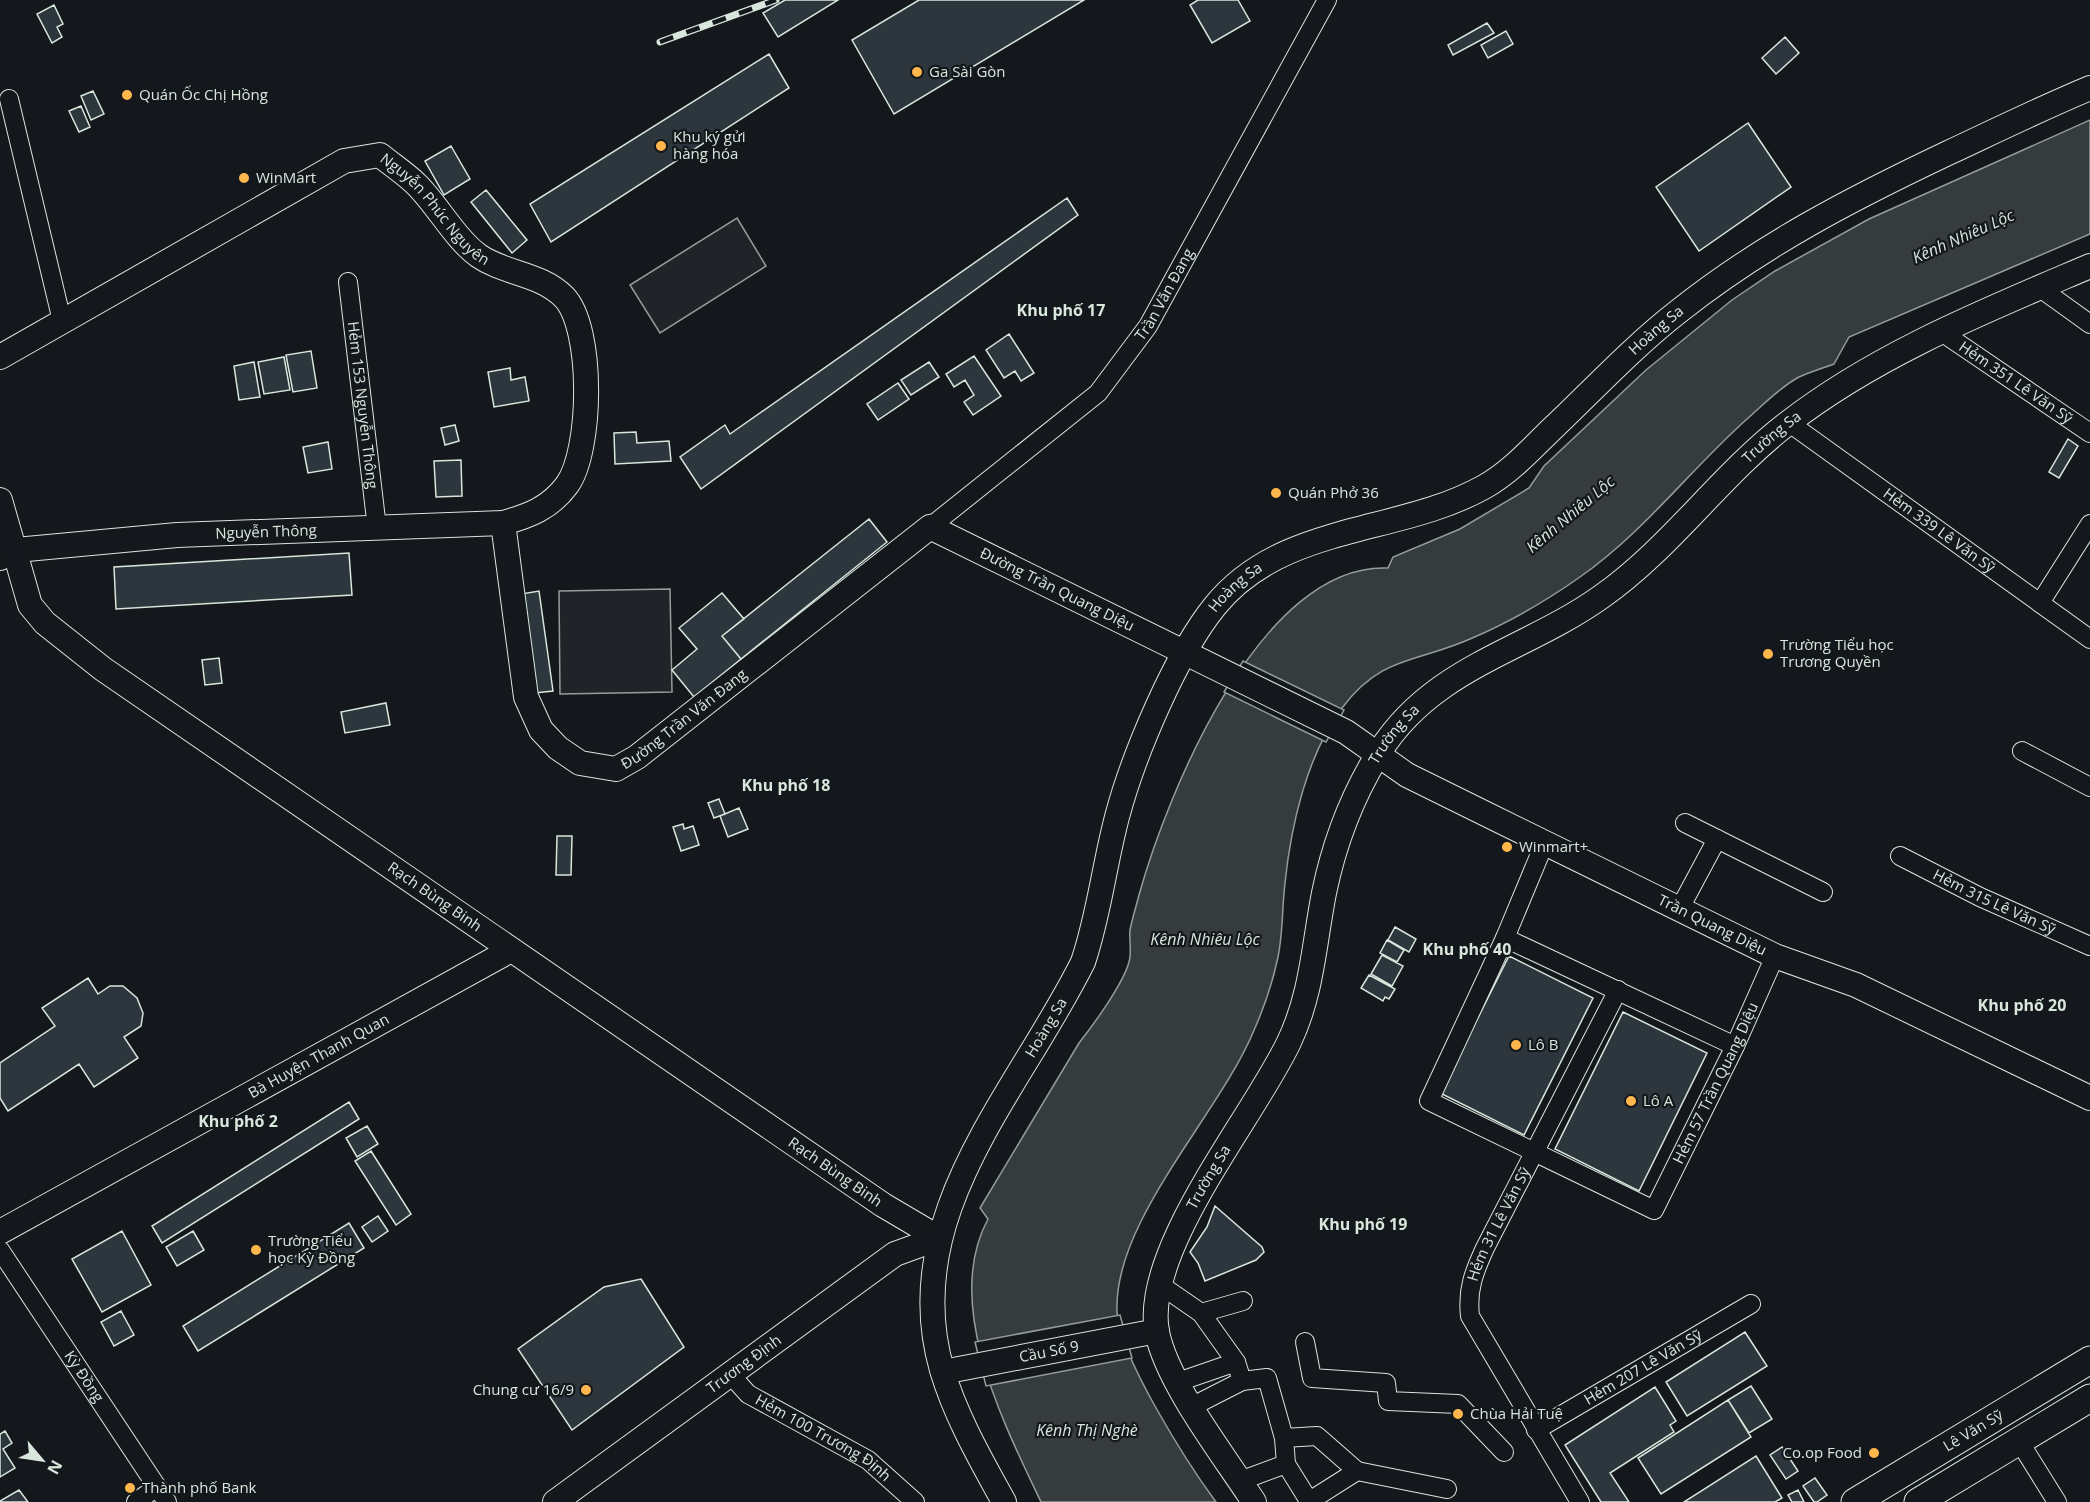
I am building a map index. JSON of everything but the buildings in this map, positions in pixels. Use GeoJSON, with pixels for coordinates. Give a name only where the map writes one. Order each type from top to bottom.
{"type":"FeatureCollection","features":[{"type":"Feature","properties":{"kind":"main road","name":"Lê Văn Sỹ"},"geometry":{"type":"LineString","coordinates":[[1856,1502],[2090,1360]]}},
{"type":"Feature","properties":{"kind":"main road"},"geometry":{"type":"LineString","coordinates":[[1918,1502],[2090,1398]]}},
{"type":"Feature","properties":{"kind":"street","name":"Trần Văn Ðang"},"geometry":{"type":"LineString","coordinates":[[930,527],[1098,393],[1148,326],[1327,0]]}},
{"type":"Feature","properties":{"kind":"street","name":"Hoàng Sa"},"geometry":{"type":"LineString","coordinates":[[1004,1502],[964,1425],[943,1372],[934,1328],[932,1299],[933,1269],[939,1238],[947,1210],[967,1168],[1083,962],[1093,932],[1117,815],[1150,727],[1199,628],[1217,604],[1236,584],[1277,556],[1345,532],[1447,503],[1482,488],[1502,476],[1675,314],[1762,251],[1856,197],[2090,88]]}},
{"type":"Feature","properties":{"kind":"street"},"geometry":{"type":"LineString","coordinates":[[9,99],[62,321]]}},
{"type":"Feature","properties":{"kind":"street","name":"Nguyễn Phúc Nguyên"},"geometry":{"type":"LineString","coordinates":[[0,357],[344,161],[380,155],[416,183],[477,255],[498,266],[539,279],[564,297],[579,323],[584,368],[585,438],[569,482],[556,499],[534,515]]}},
{"type":"Feature","properties":{"kind":"street","name":"Trường Sa"},"geometry":{"type":"LineString","coordinates":[[1254,1502],[1191,1407],[1164,1354],[1157,1331],[1156,1307],[1159,1284],[1178,1232],[1281,1058],[1298,1023],[1309,987],[1331,864],[1347,818],[1378,754],[1398,726],[1434,691],[1460,673],[1573,616],[1622,581],[1736,468],[1788,422],[1859,375],[1943,333],[2090,266]]}},
{"type":"Feature","properties":{"kind":"street","name":"Hẻm 153 Nguyễn Thông"},"geometry":{"type":"LineString","coordinates":[[348,282],[376,528]]}},
{"type":"Feature","properties":{"kind":"street"},"geometry":{"type":"LineString","coordinates":[[2040,288],[2090,324]]}},
{"type":"Feature","properties":{"kind":"street","name":"Hẻm 351 Lê Văn Sỹ"},"geometry":{"type":"LineString","coordinates":[[1943,333],[2090,433]]}},
{"type":"Feature","properties":{"kind":"street","name":"Hẻm 339 Lê Văn Sỹ"},"geometry":{"type":"LineString","coordinates":[[1788,422],[2090,639]]}},
{"type":"Feature","properties":{"kind":"street","name":"Rạch Bùng Binh"},"geometry":{"type":"LineString","coordinates":[[0,500],[8,554],[30,604],[45,623],[103,669],[883,1205],[939,1238]]}},
{"type":"Feature","properties":{"kind":"street","name":"Nguyễn Thông"},"geometry":{"type":"LineString","coordinates":[[8,554],[177,535],[502,523],[534,515]]}},
{"type":"Feature","properties":{"kind":"street","name":"Đường Trần Văn Đang"},"geometry":{"type":"LineString","coordinates":[[502,523],[526,697],[541,730],[558,748],[580,763],[616,769],[637,757],[776,650],[930,527]]}},
{"type":"Feature","properties":{"kind":"street"},"geometry":{"type":"LineString","coordinates":[[2040,603],[2090,524]]}},
{"type":"Feature","properties":{"kind":"street","name":"Đường Trần Quang Diệu"},"geometry":{"type":"LineString","coordinates":[[930,527],[1185,654]]}},
{"type":"Feature","properties":{"kind":"street","name":"Trần Quang Diệu"},"geometry":{"type":"LineString","coordinates":[[1185,654],[1346,732],[1407,775],[1775,956],[1856,985],[2090,1098]]}},
{"type":"Feature","properties":{"kind":"street"},"geometry":{"type":"LineString","coordinates":[[2022,751],[2090,787]]}},
{"type":"Feature","properties":{"kind":"street"},"geometry":{"type":"LineString","coordinates":[[1685,823],[1823,892]]}},
{"type":"Feature","properties":{"kind":"street"},"geometry":{"type":"LineString","coordinates":[[1680,908],[1717,839]]}},
{"type":"Feature","properties":{"kind":"street"},"geometry":{"type":"LineString","coordinates":[[1535,1152],[1429,1101],[1505,938],[1545,842]]}},
{"type":"Feature","properties":{"kind":"street","name":"Hẻm 315 Lê Văn Sỹ"},"geometry":{"type":"LineString","coordinates":[[1900,856],[1980,897],[2090,946]]}},
{"type":"Feature","properties":{"kind":"street"},"geometry":{"type":"LineString","coordinates":[[1505,938],[1736,1046]]}},
{"type":"Feature","properties":{"kind":"street","name":"Bà Huyện Thanh Quan"},"geometry":{"type":"LineString","coordinates":[[0,1232],[511,951]]}},
{"type":"Feature","properties":{"kind":"street","name":"Hẻm 57 Trần Quang Diệu"},"geometry":{"type":"LineString","coordinates":[[1535,1152],[1654,1210],[1736,1046],[1775,956]]}},
{"type":"Feature","properties":{"kind":"street","name":"Hẻm 31 Lê Văn Sỹ"},"geometry":{"type":"LineString","coordinates":[[1536,1430],[1470,1316],[1468,1298],[1472,1275],[1618,990]]}},
{"type":"Feature","properties":{"kind":"street","name":"Trương Định"},"geometry":{"type":"LineString","coordinates":[[555,1502],[895,1254],[939,1238]]}},
{"type":"Feature","properties":{"kind":"street","name":"Kỳ Ðồng"},"geometry":{"type":"LineString","coordinates":[[0,1250],[162,1495]]}},
{"type":"Feature","properties":{"kind":"street"},"geometry":{"type":"LineString","coordinates":[[1159,1284],[1201,1313],[1236,1362],[1242,1382]]}},
{"type":"Feature","properties":{"kind":"street"},"geometry":{"type":"LineString","coordinates":[[1201,1313],[1243,1301]]}},
{"type":"Feature","properties":{"kind":"street","name":"Hẻm 207 Lê Văn Sỹ"},"geometry":{"type":"LineString","coordinates":[[1536,1430],[1751,1304]]}},
{"type":"Feature","properties":{"kind":"street","name":"Cầu Số 9"},"geometry":{"type":"LineString","coordinates":[[943,1372],[1157,1331]]}},
{"type":"Feature","properties":{"kind":"street"},"geometry":{"type":"LineString","coordinates":[[1305,1342],[1312,1378],[1386,1383],[1388,1401],[1458,1404],[1504,1452]]}},
{"type":"Feature","properties":{"kind":"street"},"geometry":{"type":"LineString","coordinates":[[1178,1382],[1236,1362]]}},
{"type":"Feature","properties":{"kind":"street","name":"Hẻm 100 Trương Định"},"geometry":{"type":"LineString","coordinates":[[730,1374],[748,1394],[867,1460],[915,1502]]}},
{"type":"Feature","properties":{"kind":"street"},"geometry":{"type":"LineString","coordinates":[[1191,1407],[1242,1382],[1267,1378],[1284,1438],[1286,1464],[1308,1501],[1357,1471]]}},
{"type":"Feature","properties":{"kind":"street"},"geometry":{"type":"LineString","coordinates":[[1536,1430],[1580,1502]]}},
{"type":"Feature","properties":{"kind":"street"},"geometry":{"type":"LineString","coordinates":[[1284,1438],[1317,1436],[1357,1471],[1447,1489]]}},
{"type":"Feature","properties":{"kind":"street"},"geometry":{"type":"LineString","coordinates":[[2019,1441],[2057,1502]]}},
{"type":"Feature","properties":{"kind":"street"},"geometry":{"type":"LineString","coordinates":[[1240,1481],[1286,1464]]}},
{"type":"Feature","properties":{"kind":"street"},"geometry":{"type":"LineString","coordinates":[[136,1502],[162,1495]]}},
{"type":"Feature","properties":{"kind":"shaded area"},"geometry":{"type":"Polygon","coordinates":[[[737,218],[766,266],[660,333],[630,285],[737,218]]]}},
{"type":"Feature","properties":{"kind":"shaded area"},"geometry":{"type":"Polygon","coordinates":[[[670,589],[672,692],[560,694],[559,591],[670,589]]]}},
{"type":"Feature","properties":{"kind":"water","name":"Kênh Nhiêu Lộc"},"geometry":{"type":"Polygon","coordinates":[[[2090,120],[2090,234],[1849,337],[1834,364],[1799,377],[1778,391],[1726,439],[1625,541],[1580,577],[1554,595],[1484,633],[1386,669],[1371,678],[1342,708],[1319,747],[1296,815],[1284,892],[1280,948],[1262,1011],[1239,1061],[1150,1204],[1132,1241],[1120,1277],[1117,1312],[1129,1355],[1173,1437],[1216,1502],[1041,1502],[996,1401],[983,1363],[975,1325],[972,1288],[976,1252],[988,1219],[980,1208],[1079,1043],[1100,1015],[1126,971],[1130,958],[1130,930],[1139,895],[1172,800],[1226,691],[1261,642],[1299,602],[1342,576],[1388,568],[1393,557],[1460,529],[1529,488],[1544,466],[1646,370],[1732,300],[1775,271],[1869,219],[2090,120]]]}},
{"type":"Feature","properties":{"kind":"pier"},"geometry":{"type":"Polygon","coordinates":[[[1243,661],[1344,710],[1326,742],[1224,692],[1243,661]]]}},
{"type":"Feature","properties":{"kind":"pier"},"geometry":{"type":"Polygon","coordinates":[[[1120,1315],[1132,1358],[986,1386],[975,1342],[1120,1315]]]}},
{"type":"Feature","properties":{"kind":"railway"},"geometry":{"type":"LineString","coordinates":[[660,42],[776,0]]}},
{"type":"Feature","properties":{"kind":"place","name":"Ga Sài Gòn"},"geometry":{"type":"Point","coordinates":[917,72]}},
{"type":"Feature","properties":{"kind":"place","name":"Quán Ốc Chị Hồng"},"geometry":{"type":"Point","coordinates":[127,95]}},
{"type":"Feature","properties":{"kind":"place","name":"Khu ký gửi hàng hóa"},"geometry":{"type":"Point","coordinates":[661,146]}},
{"type":"Feature","properties":{"kind":"place","name":"WinMart"},"geometry":{"type":"Point","coordinates":[244,178]}},
{"type":"Feature","properties":{"kind":"place","name":"Quán Phở 36"},"geometry":{"type":"Point","coordinates":[1276,493]}},
{"type":"Feature","properties":{"kind":"place","name":"Trường Tiểu học Trương Quyền"},"geometry":{"type":"Point","coordinates":[1768,654]}},
{"type":"Feature","properties":{"kind":"place","name":"Winmart+"},"geometry":{"type":"Point","coordinates":[1507,847]}},
{"type":"Feature","properties":{"kind":"place","name":"Lô B"},"geometry":{"type":"Point","coordinates":[1516,1045]}},
{"type":"Feature","properties":{"kind":"place","name":"Lô A"},"geometry":{"type":"Point","coordinates":[1631,1101]}},
{"type":"Feature","properties":{"kind":"place","name":"Trường Tiểu học Kỳ Đồng"},"geometry":{"type":"Point","coordinates":[256,1250]}},
{"type":"Feature","properties":{"kind":"place","name":"Chung cư 16/9"},"geometry":{"type":"Point","coordinates":[586,1390]}},
{"type":"Feature","properties":{"kind":"place","name":"Chùa Hải Tuệ"},"geometry":{"type":"Point","coordinates":[1458,1414]}},
{"type":"Feature","properties":{"kind":"place","name":"Co.op Food"},"geometry":{"type":"Point","coordinates":[1874,1453]}},
{"type":"Feature","properties":{"kind":"place","name":"Thành phố Bank"},"geometry":{"type":"Point","coordinates":[130,1488]}},
{"type":"Feature","properties":{"kind":"district","name":"Khu phố 17"},"geometry":{"type":"Point","coordinates":[1061,310]}},
{"type":"Feature","properties":{"kind":"district","name":"Khu phố 18"},"geometry":{"type":"Point","coordinates":[786,785]}},
{"type":"Feature","properties":{"kind":"district","name":"Khu phố 40"},"geometry":{"type":"Point","coordinates":[1467,949]}},
{"type":"Feature","properties":{"kind":"district","name":"Khu phố 20"},"geometry":{"type":"Point","coordinates":[2022,1005]}},
{"type":"Feature","properties":{"kind":"district","name":"Khu phố 2"},"geometry":{"type":"Point","coordinates":[238,1121]}},
{"type":"Feature","properties":{"kind":"district","name":"Khu phố 19"},"geometry":{"type":"Point","coordinates":[1363,1224]}},
{"type":"Feature","properties":{"kind":"water label","name":"Kênh Thị Nghè"},"geometry":{"type":"Point","coordinates":[1087,1430]}}]}
